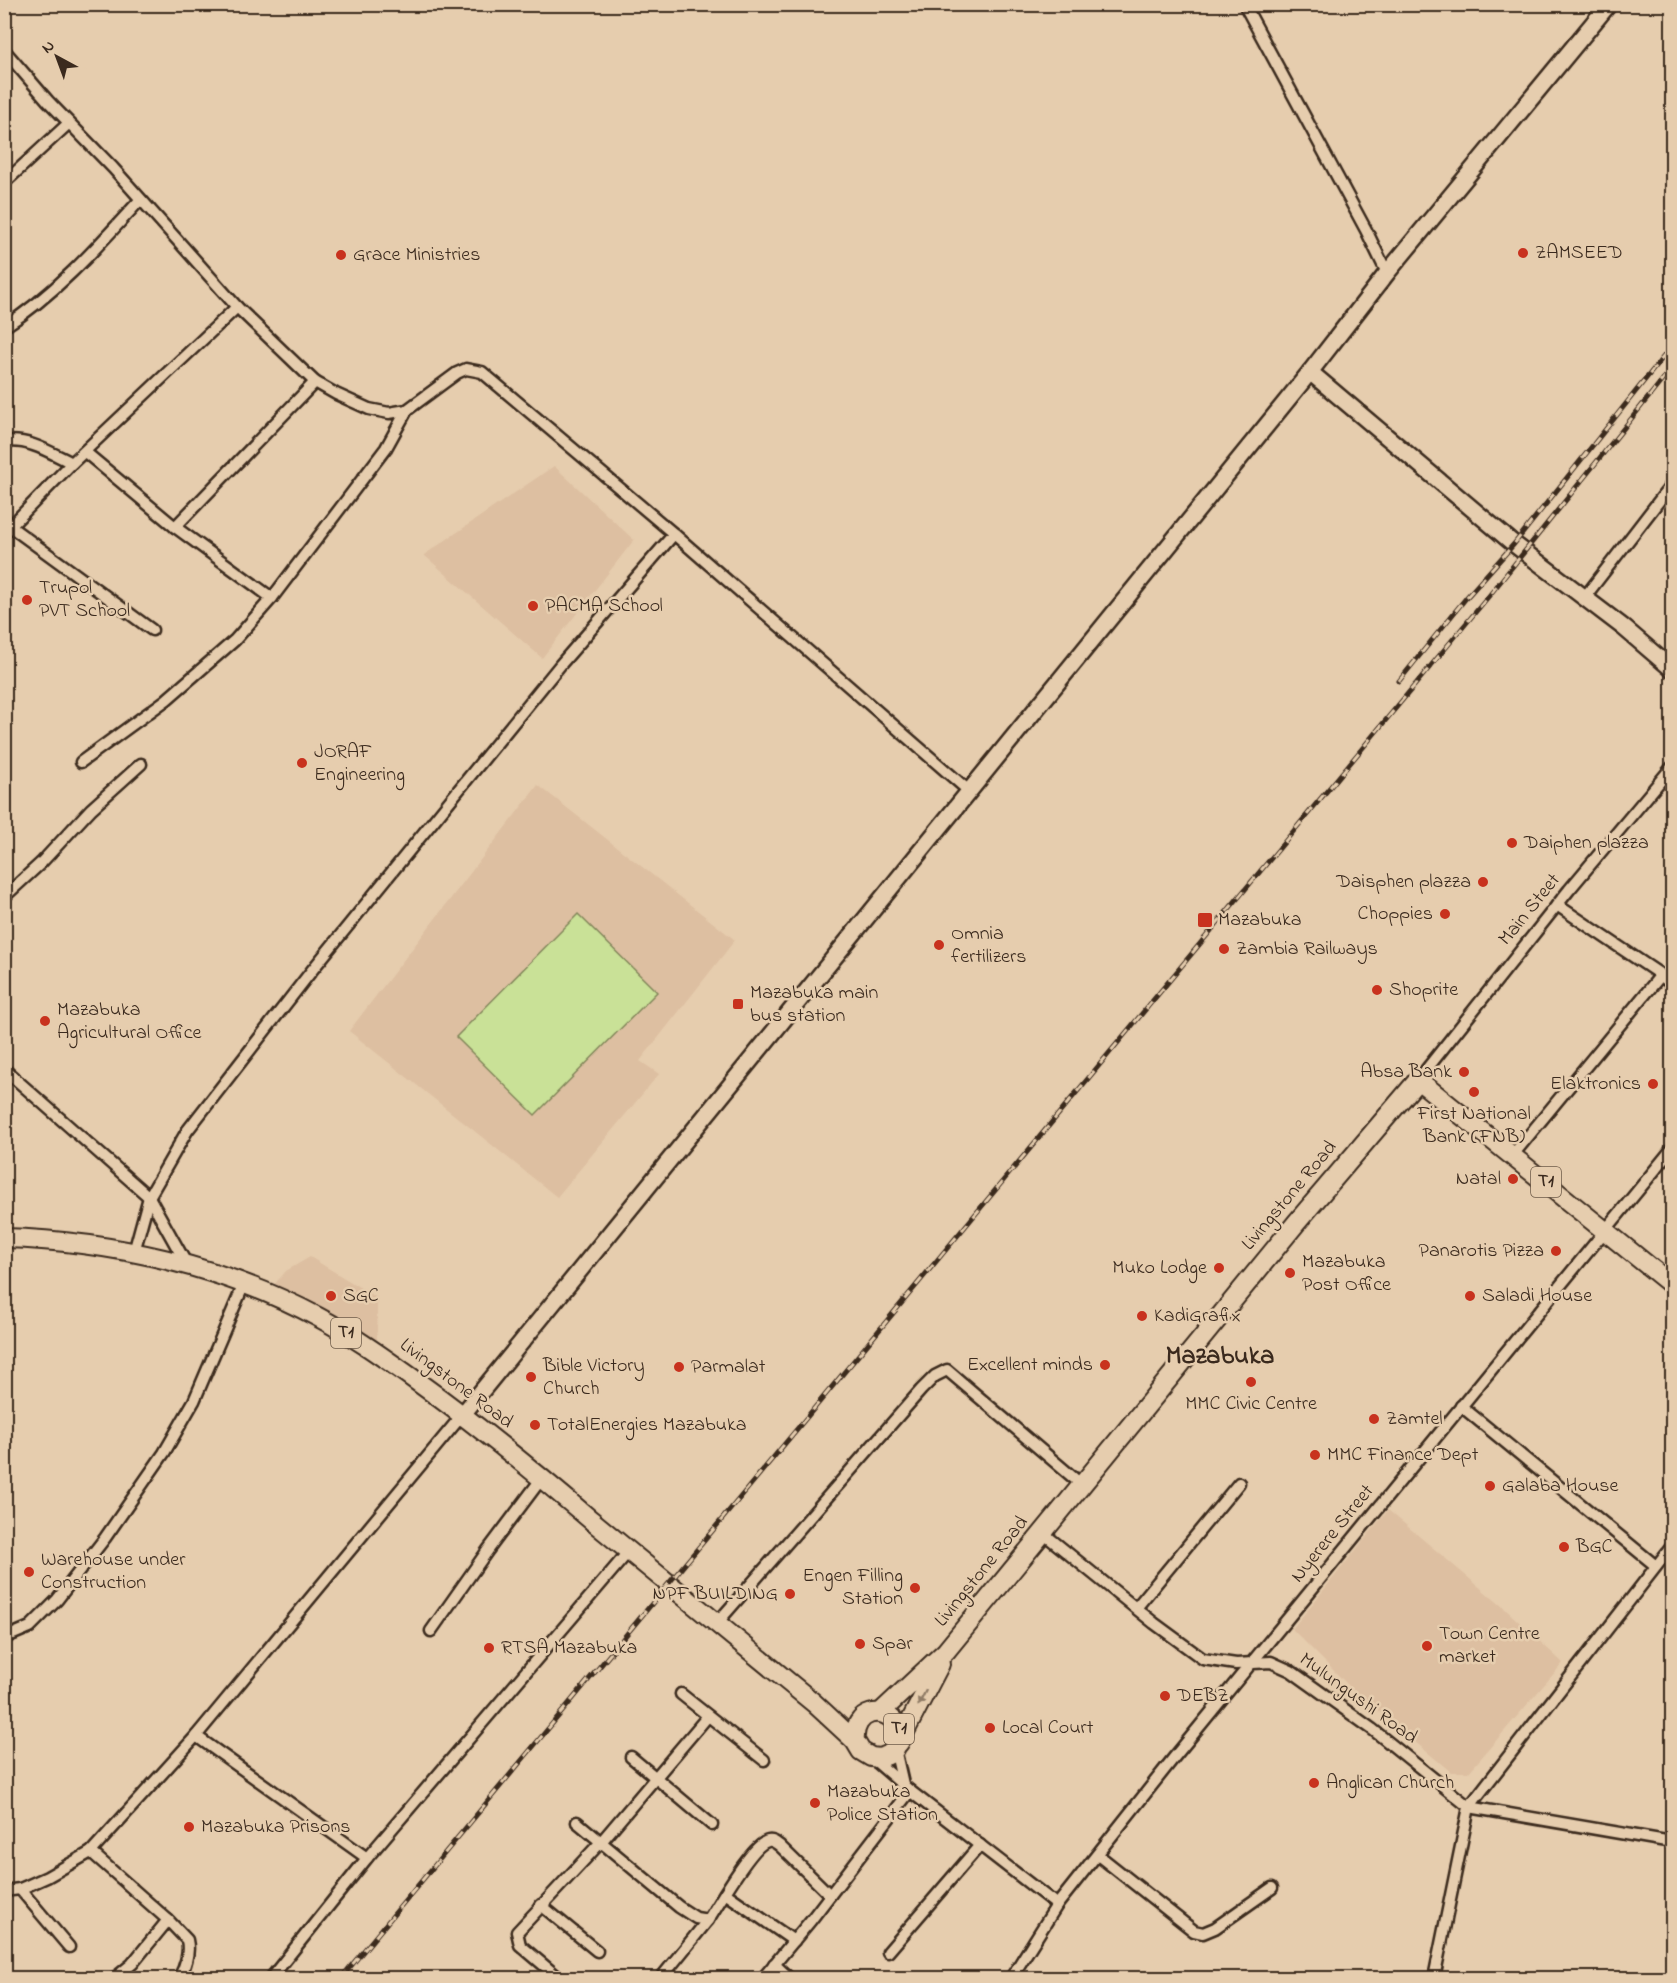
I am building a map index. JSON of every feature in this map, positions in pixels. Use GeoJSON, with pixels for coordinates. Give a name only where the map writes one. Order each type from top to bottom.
{"type":"FeatureCollection","features":[{"type":"Feature","properties":{"kind":"highway","name":"Livingstone Road"},"geometry":{"type":"LineString","coordinates":[[813,1703],[860,1720],[870,1713],[881,1712],[946,1651],[1297,1222],[1418,1080]]}},
{"type":"Feature","properties":{"kind":"highway","name":"T1"},"geometry":{"type":"LineString","coordinates":[[1418,1080],[1672,1285]]}},
{"type":"Feature","properties":{"kind":"highway","name":"Livingstone Road"},"geometry":{"type":"LineString","coordinates":[[4,1238],[32,1239],[134,1252],[187,1265],[272,1294],[366,1345],[463,1414],[542,1478],[813,1703],[855,1741],[861,1751],[871,1757]]}},
{"type":"Feature","properties":{"kind":"highway","name":"Livingstone Road"},"geometry":{"type":"LineString","coordinates":[[897,1747],[946,1651]]}},
{"type":"Feature","properties":{"kind":"highway","name":"T1"},"geometry":{"type":"LineString","coordinates":[[871,1757],[880,1758],[888,1755],[897,1747],[900,1736],[895,1721],[881,1712]]}},
{"type":"Feature","properties":{"kind":"highway","name":"T1"},"geometry":{"type":"LineString","coordinates":[[855,1741],[854,1733],[860,1720]]}},
{"type":"Feature","properties":{"kind":"main road"},"geometry":{"type":"LineString","coordinates":[[463,1414],[1310,372],[1386,273],[1609,4]]}},
{"type":"Feature","properties":{"kind":"main road"},"geometry":{"type":"LineString","coordinates":[[1310,372],[1514,544],[1623,627],[1672,669]]}},
{"type":"Feature","properties":{"kind":"street"},"geometry":{"type":"LineString","coordinates":[[1244,4],[1366,230],[1386,273]]}},
{"type":"Feature","properties":{"kind":"street"},"geometry":{"type":"LineString","coordinates":[[4,50],[237,307],[315,382],[336,394],[380,412],[407,410]]}},
{"type":"Feature","properties":{"kind":"street"},"geometry":{"type":"LineString","coordinates":[[4,183],[69,123]]}},
{"type":"Feature","properties":{"kind":"street"},"geometry":{"type":"LineString","coordinates":[[4,327],[57,285],[99,246],[140,200]]}},
{"type":"Feature","properties":{"kind":"street"},"geometry":{"type":"LineString","coordinates":[[152,630],[8,530],[72,463],[237,307]]}},
{"type":"Feature","properties":{"kind":"street"},"geometry":{"type":"LineString","coordinates":[[81,762],[166,700],[223,652],[272,598],[386,448],[407,410],[465,369],[482,372],[674,534],[970,792]]}},
{"type":"Feature","properties":{"kind":"street"},"geometry":{"type":"LineString","coordinates":[[175,526],[315,382]]}},
{"type":"Feature","properties":{"kind":"street"},"geometry":{"type":"LineString","coordinates":[[4,442],[27,442],[72,463]]}},
{"type":"Feature","properties":{"kind":"street"},"geometry":{"type":"LineString","coordinates":[[85,452],[175,526],[272,598]]}},
{"type":"Feature","properties":{"kind":"street"},"geometry":{"type":"LineString","coordinates":[[1584,598],[1672,484]]}},
{"type":"Feature","properties":{"kind":"street"},"geometry":{"type":"LineString","coordinates":[[134,1252],[149,1197],[186,1131],[313,969],[561,664],[674,534]]}},
{"type":"Feature","properties":{"kind":"street"},"geometry":{"type":"LineString","coordinates":[[4,897],[91,809],[141,764]]}},
{"type":"Feature","properties":{"kind":"street","name":"Main Steet"},"geometry":{"type":"LineString","coordinates":[[1418,1080],[1557,905],[1672,767]]}},
{"type":"Feature","properties":{"kind":"street"},"geometry":{"type":"LineString","coordinates":[[1557,905],[1661,975],[1672,985]]}},
{"type":"Feature","properties":{"kind":"street"},"geometry":{"type":"LineString","coordinates":[[1512,1156],[1661,975]]}},
{"type":"Feature","properties":{"kind":"street"},"geometry":{"type":"LineString","coordinates":[[4,1069],[149,1197],[187,1265]]}},
{"type":"Feature","properties":{"kind":"street","name":"Nyerere Street"},"geometry":{"type":"LineString","coordinates":[[1011,1978],[1057,1905],[1672,1149]]}},
{"type":"Feature","properties":{"kind":"street"},"geometry":{"type":"LineString","coordinates":[[4,1638],[30,1627],[57,1600],[105,1538],[164,1453],[194,1401],[244,1284]]}},
{"type":"Feature","properties":{"kind":"street"},"geometry":{"type":"LineString","coordinates":[[717,1623],[921,1390],[935,1376],[947,1370],[1082,1485]]}},
{"type":"Feature","properties":{"kind":"street"},"geometry":{"type":"LineString","coordinates":[[1461,1406],[1656,1566]]}},
{"type":"Feature","properties":{"kind":"street"},"geometry":{"type":"LineString","coordinates":[[4,1891],[21,1889],[47,1877],[91,1851],[196,1736],[463,1414]]}},
{"type":"Feature","properties":{"kind":"street"},"geometry":{"type":"LineString","coordinates":[[431,1631],[542,1478]]}},
{"type":"Feature","properties":{"kind":"street"},"geometry":{"type":"LineString","coordinates":[[1136,1608],[1239,1483]]}},
{"type":"Feature","properties":{"kind":"street","name":"Mulungushi Road"},"geometry":{"type":"LineString","coordinates":[[1043,1533],[1203,1659],[1251,1664],[1271,1662],[1291,1671],[1372,1729],[1469,1807]]}},
{"type":"Feature","properties":{"kind":"street"},"geometry":{"type":"LineString","coordinates":[[1434,1978],[1469,1807],[1672,1546]]}},
{"type":"Feature","properties":{"kind":"street"},"geometry":{"type":"LineString","coordinates":[[271,1978],[367,1858],[629,1551]]}},
{"type":"Feature","properties":{"kind":"street"},"geometry":{"type":"LineString","coordinates":[[681,1694],[764,1761]]}},
{"type":"Feature","properties":{"kind":"street"},"geometry":{"type":"LineString","coordinates":[[559,1978],[520,1945],[517,1932],[601,1842],[708,1716]]}},
{"type":"Feature","properties":{"kind":"street"},"geometry":{"type":"LineString","coordinates":[[196,1736],[367,1858]]}},
{"type":"Feature","properties":{"kind":"street"},"geometry":{"type":"LineString","coordinates":[[763,1978],[830,1895],[907,1787],[897,1747]]}},
{"type":"Feature","properties":{"kind":"street"},"geometry":{"type":"LineString","coordinates":[[631,1757],[712,1825]]}},
{"type":"Feature","properties":{"kind":"street"},"geometry":{"type":"LineString","coordinates":[[871,1757],[1057,1905]]}},
{"type":"Feature","properties":{"kind":"street"},"geometry":{"type":"LineString","coordinates":[[1469,1807],[1672,1842]]}},
{"type":"Feature","properties":{"kind":"street"},"geometry":{"type":"LineString","coordinates":[[577,1822],[679,1907],[696,1917],[708,1920]]}},
{"type":"Feature","properties":{"kind":"street"},"geometry":{"type":"LineString","coordinates":[[661,1978],[708,1920],[750,1855],[768,1840],[780,1846],[830,1895]]}},
{"type":"Feature","properties":{"kind":"street"},"geometry":{"type":"LineString","coordinates":[[888,1952],[980,1845]]}},
{"type":"Feature","properties":{"kind":"street"},"geometry":{"type":"LineString","coordinates":[[91,1851],[184,1936],[189,1946],[183,1972],[178,1978]]}},
{"type":"Feature","properties":{"kind":"street"},"geometry":{"type":"LineString","coordinates":[[1098,1855],[1194,1931],[1203,1933],[1215,1928],[1272,1888]]}},
{"type":"Feature","properties":{"kind":"street"},"geometry":{"type":"LineString","coordinates":[[21,1889],[69,1947]]}},
{"type":"Feature","properties":{"kind":"street"},"geometry":{"type":"LineString","coordinates":[[725,1893],[794,1941]]}},
{"type":"Feature","properties":{"kind":"street"},"geometry":{"type":"LineString","coordinates":[[541,1905],[597,1952]]}},
{"type":"Feature","properties":{"kind":"street"},"geometry":{"type":"LineString","coordinates":[[115,1978],[132,1964],[168,1920]]}},
{"type":"Feature","properties":{"kind":"street"},"geometry":{"type":"LineString","coordinates":[[774,1964],[789,1978]]}},
{"type":"Feature","properties":{"kind":"shaded area","name":"PACMA School"},"geometry":{"type":"Polygon","coordinates":[[[554,466],[634,540],[542,658],[424,555],[554,466]]]}},
{"type":"Feature","properties":{"kind":"shaded area"},"geometry":{"type":"Polygon","coordinates":[[[538,785],[735,940],[640,1061],[659,1074],[557,1197],[349,1031],[538,785]]]}},
{"type":"Feature","properties":{"kind":"shaded area"},"geometry":{"type":"Polygon","coordinates":[[[310,1257],[377,1298],[377,1340],[273,1286],[286,1271],[310,1257]]]}},
{"type":"Feature","properties":{"kind":"shaded area","name":"Town Centre market"},"geometry":{"type":"Polygon","coordinates":[[[1388,1510],[1503,1607],[1563,1663],[1469,1772],[1451,1772],[1352,1689],[1292,1629],[1388,1510]]]}},
{"type":"Feature","properties":{"kind":"green space"},"geometry":{"type":"Polygon","coordinates":[[[578,914],[657,992],[535,1115],[456,1037],[578,914]]]}},
{"type":"Feature","properties":{"kind":"railway"},"geometry":{"type":"LineString","coordinates":[[1399,681],[1466,598],[1514,544],[1672,346]]}},
{"type":"Feature","properties":{"kind":"railway"},"geometry":{"type":"LineString","coordinates":[[341,1978],[1488,597],[1672,368]]}},
{"type":"Feature","properties":{"kind":"place","name":"ZAMSEED"},"geometry":{"type":"Point","coordinates":[1523,253]}},
{"type":"Feature","properties":{"kind":"place","name":"Grace Ministries"},"geometry":{"type":"Point","coordinates":[341,255]}},
{"type":"Feature","properties":{"kind":"place","name":"Trupol PVT School"},"geometry":{"type":"Point","coordinates":[27,600]}},
{"type":"Feature","properties":{"kind":"place","name":"PACMA School"},"geometry":{"type":"Point","coordinates":[533,606]}},
{"type":"Feature","properties":{"kind":"place","name":"JORAF Engineering"},"geometry":{"type":"Point","coordinates":[302,763]}},
{"type":"Feature","properties":{"kind":"place","name":"Daiphen plazza"},"geometry":{"type":"Point","coordinates":[1512,843]}},
{"type":"Feature","properties":{"kind":"place","name":"Daisphen plazza"},"geometry":{"type":"Point","coordinates":[1483,882]}},
{"type":"Feature","properties":{"kind":"place","name":"Choppies"},"geometry":{"type":"Point","coordinates":[1445,914]}},
{"type":"Feature","properties":{"kind":"place","name":"Mazabuka"},"geometry":{"type":"Point","coordinates":[1205,920]}},
{"type":"Feature","properties":{"kind":"place","name":"Omnia fertilizers"},"geometry":{"type":"Point","coordinates":[939,945]}},
{"type":"Feature","properties":{"kind":"place","name":"Zambia Railways"},"geometry":{"type":"Point","coordinates":[1224,949]}},
{"type":"Feature","properties":{"kind":"place","name":"Shoprite"},"geometry":{"type":"Point","coordinates":[1377,990]}},
{"type":"Feature","properties":{"kind":"place","name":"Mazabuka main bus station"},"geometry":{"type":"Point","coordinates":[738,1004]}},
{"type":"Feature","properties":{"kind":"place","name":"Mazabuka Agricultural Office"},"geometry":{"type":"Point","coordinates":[45,1021]}},
{"type":"Feature","properties":{"kind":"place","name":"Absa Bank"},"geometry":{"type":"Point","coordinates":[1464,1072]}},
{"type":"Feature","properties":{"kind":"place","name":"Elaktronics"},"geometry":{"type":"Point","coordinates":[1653,1084]}},
{"type":"Feature","properties":{"kind":"place","name":"First National Bank (FNB)"},"geometry":{"type":"Point","coordinates":[1474,1092]}},
{"type":"Feature","properties":{"kind":"place","name":"Natal"},"geometry":{"type":"Point","coordinates":[1513,1179]}},
{"type":"Feature","properties":{"kind":"place","name":"Panarotis Pizza"},"geometry":{"type":"Point","coordinates":[1556,1251]}},
{"type":"Feature","properties":{"kind":"place","name":"Muko Lodge"},"geometry":{"type":"Point","coordinates":[1219,1268]}},
{"type":"Feature","properties":{"kind":"place","name":"Mazabuka Post Office"},"geometry":{"type":"Point","coordinates":[1290,1273]}},
{"type":"Feature","properties":{"kind":"place","name":"SGC"},"geometry":{"type":"Point","coordinates":[331,1296]}},
{"type":"Feature","properties":{"kind":"place","name":"Saladi House"},"geometry":{"type":"Point","coordinates":[1470,1296]}},
{"type":"Feature","properties":{"kind":"place","name":"KadiGrafix"},"geometry":{"type":"Point","coordinates":[1142,1316]}},
{"type":"Feature","properties":{"kind":"place","name":"Excellent minds"},"geometry":{"type":"Point","coordinates":[1105,1365]}},
{"type":"Feature","properties":{"kind":"place","name":"Parmalat"},"geometry":{"type":"Point","coordinates":[679,1367]}},
{"type":"Feature","properties":{"kind":"place","name":"Bible Victory Church"},"geometry":{"type":"Point","coordinates":[531,1377]}},
{"type":"Feature","properties":{"kind":"place","name":"MMC Civic Centre"},"geometry":{"type":"Point","coordinates":[1251,1382]}},
{"type":"Feature","properties":{"kind":"place","name":"Zamtel"},"geometry":{"type":"Point","coordinates":[1374,1419]}},
{"type":"Feature","properties":{"kind":"place","name":"TotalEnergies Mazabuka"},"geometry":{"type":"Point","coordinates":[535,1425]}},
{"type":"Feature","properties":{"kind":"place","name":"MMC Finance Dept"},"geometry":{"type":"Point","coordinates":[1315,1455]}},
{"type":"Feature","properties":{"kind":"place","name":"Galaba House"},"geometry":{"type":"Point","coordinates":[1490,1486]}},
{"type":"Feature","properties":{"kind":"place","name":"BGC"},"geometry":{"type":"Point","coordinates":[1564,1547]}},
{"type":"Feature","properties":{"kind":"place","name":"Warehouse under Construction"},"geometry":{"type":"Point","coordinates":[29,1572]}},
{"type":"Feature","properties":{"kind":"place","name":"Engen Filling Station"},"geometry":{"type":"Point","coordinates":[915,1588]}},
{"type":"Feature","properties":{"kind":"place","name":"NPF BUILDING"},"geometry":{"type":"Point","coordinates":[790,1594]}},
{"type":"Feature","properties":{"kind":"place","name":"Spar"},"geometry":{"type":"Point","coordinates":[860,1644]}},
{"type":"Feature","properties":{"kind":"place","name":"Town Centre market"},"geometry":{"type":"Point","coordinates":[1427,1646]}},
{"type":"Feature","properties":{"kind":"place","name":"RTSA Mazabuka"},"geometry":{"type":"Point","coordinates":[489,1648]}},
{"type":"Feature","properties":{"kind":"place","name":"DEBZ"},"geometry":{"type":"Point","coordinates":[1165,1696]}},
{"type":"Feature","properties":{"kind":"place","name":"Local Court"},"geometry":{"type":"Point","coordinates":[990,1728]}},
{"type":"Feature","properties":{"kind":"place","name":"Anglican Church"},"geometry":{"type":"Point","coordinates":[1314,1783]}},
{"type":"Feature","properties":{"kind":"place","name":"Mazabuka Police Station"},"geometry":{"type":"Point","coordinates":[815,1803]}},
{"type":"Feature","properties":{"kind":"place","name":"Mazabuka Prisons"},"geometry":{"type":"Point","coordinates":[189,1827]}},
{"type":"Feature","properties":{"kind":"district","name":"Mazabuka"},"geometry":{"type":"Point","coordinates":[1220,1357]}}]}
